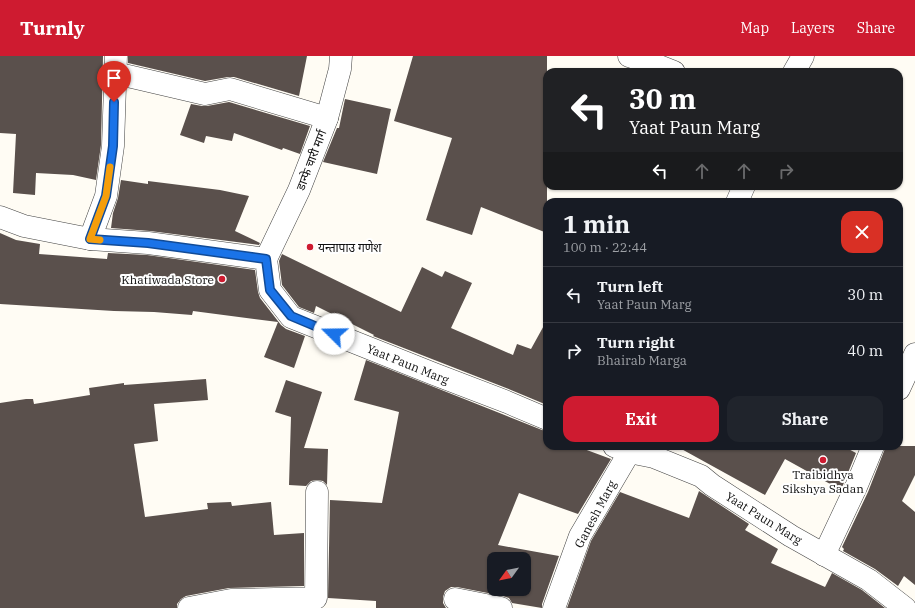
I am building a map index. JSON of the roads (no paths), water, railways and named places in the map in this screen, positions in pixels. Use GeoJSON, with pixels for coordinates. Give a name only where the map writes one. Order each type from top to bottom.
{"type":"FeatureCollection","features":[{"type":"Feature","properties":{"kind":"street","name":"डान्फे चारी मार्ग"},"geometry":{"type":"LineString","coordinates":[[266,259],[300,190],[327,118],[340,69],[341,56]]}},
{"type":"Feature","properties":{"kind":"street"},"geometry":{"type":"LineString","coordinates":[[629,56],[664,68]]}},
{"type":"Feature","properties":{"kind":"street"},"geometry":{"type":"LineString","coordinates":[[796,68],[802,56]]}},
{"type":"Feature","properties":{"kind":"street"},"geometry":{"type":"LineString","coordinates":[[90,239],[106,196],[113,146],[115,65],[205,94],[230,89],[327,118]]}},
{"type":"Feature","properties":{"kind":"street"},"geometry":{"type":"LineString","coordinates":[[0,217],[24,226],[90,239],[148,243],[266,259]]}},
{"type":"Feature","properties":{"kind":"street","name":"Yaat Paun Marg"},"geometry":{"type":"LineString","coordinates":[[266,259],[270,290],[291,316],[543,417]]}},
{"type":"Feature","properties":{"kind":"street"},"geometry":{"type":"LineString","coordinates":[[903,380],[915,354]]}},
{"type":"Feature","properties":{"kind":"street","name":"Ganesh Marg"},"geometry":{"type":"LineString","coordinates":[[554,608],[580,536],[624,450]]}},
{"type":"Feature","properties":{"kind":"street","name":"Yaat Paun Marg"},"geometry":{"type":"LineString","coordinates":[[631,450],[654,457],[700,476],[791,536],[869,580],[905,608]]}},
{"type":"Feature","properties":{"kind":"street"},"geometry":{"type":"LineString","coordinates":[[824,555],[856,487],[871,450]]}},
{"type":"Feature","properties":{"kind":"street"},"geometry":{"type":"LineString","coordinates":[[189,608],[231,600],[316,598],[317,492]]}},
{"type":"Feature","properties":{"kind":"street"},"geometry":{"type":"LineString","coordinates":[[455,599],[501,608]]}},
{"type":"Feature","properties":{"kind":"place","name":"यन्तापाउ गणेश"},"geometry":{"type":"Point","coordinates":[310,247]}},
{"type":"Feature","properties":{"kind":"place","name":"Khatiwada Store"},"geometry":{"type":"Point","coordinates":[222,279]}},
{"type":"Feature","properties":{"kind":"place","name":"Traibidhya Sikshya Sadan"},"geometry":{"type":"Point","coordinates":[823,460]}}]}
